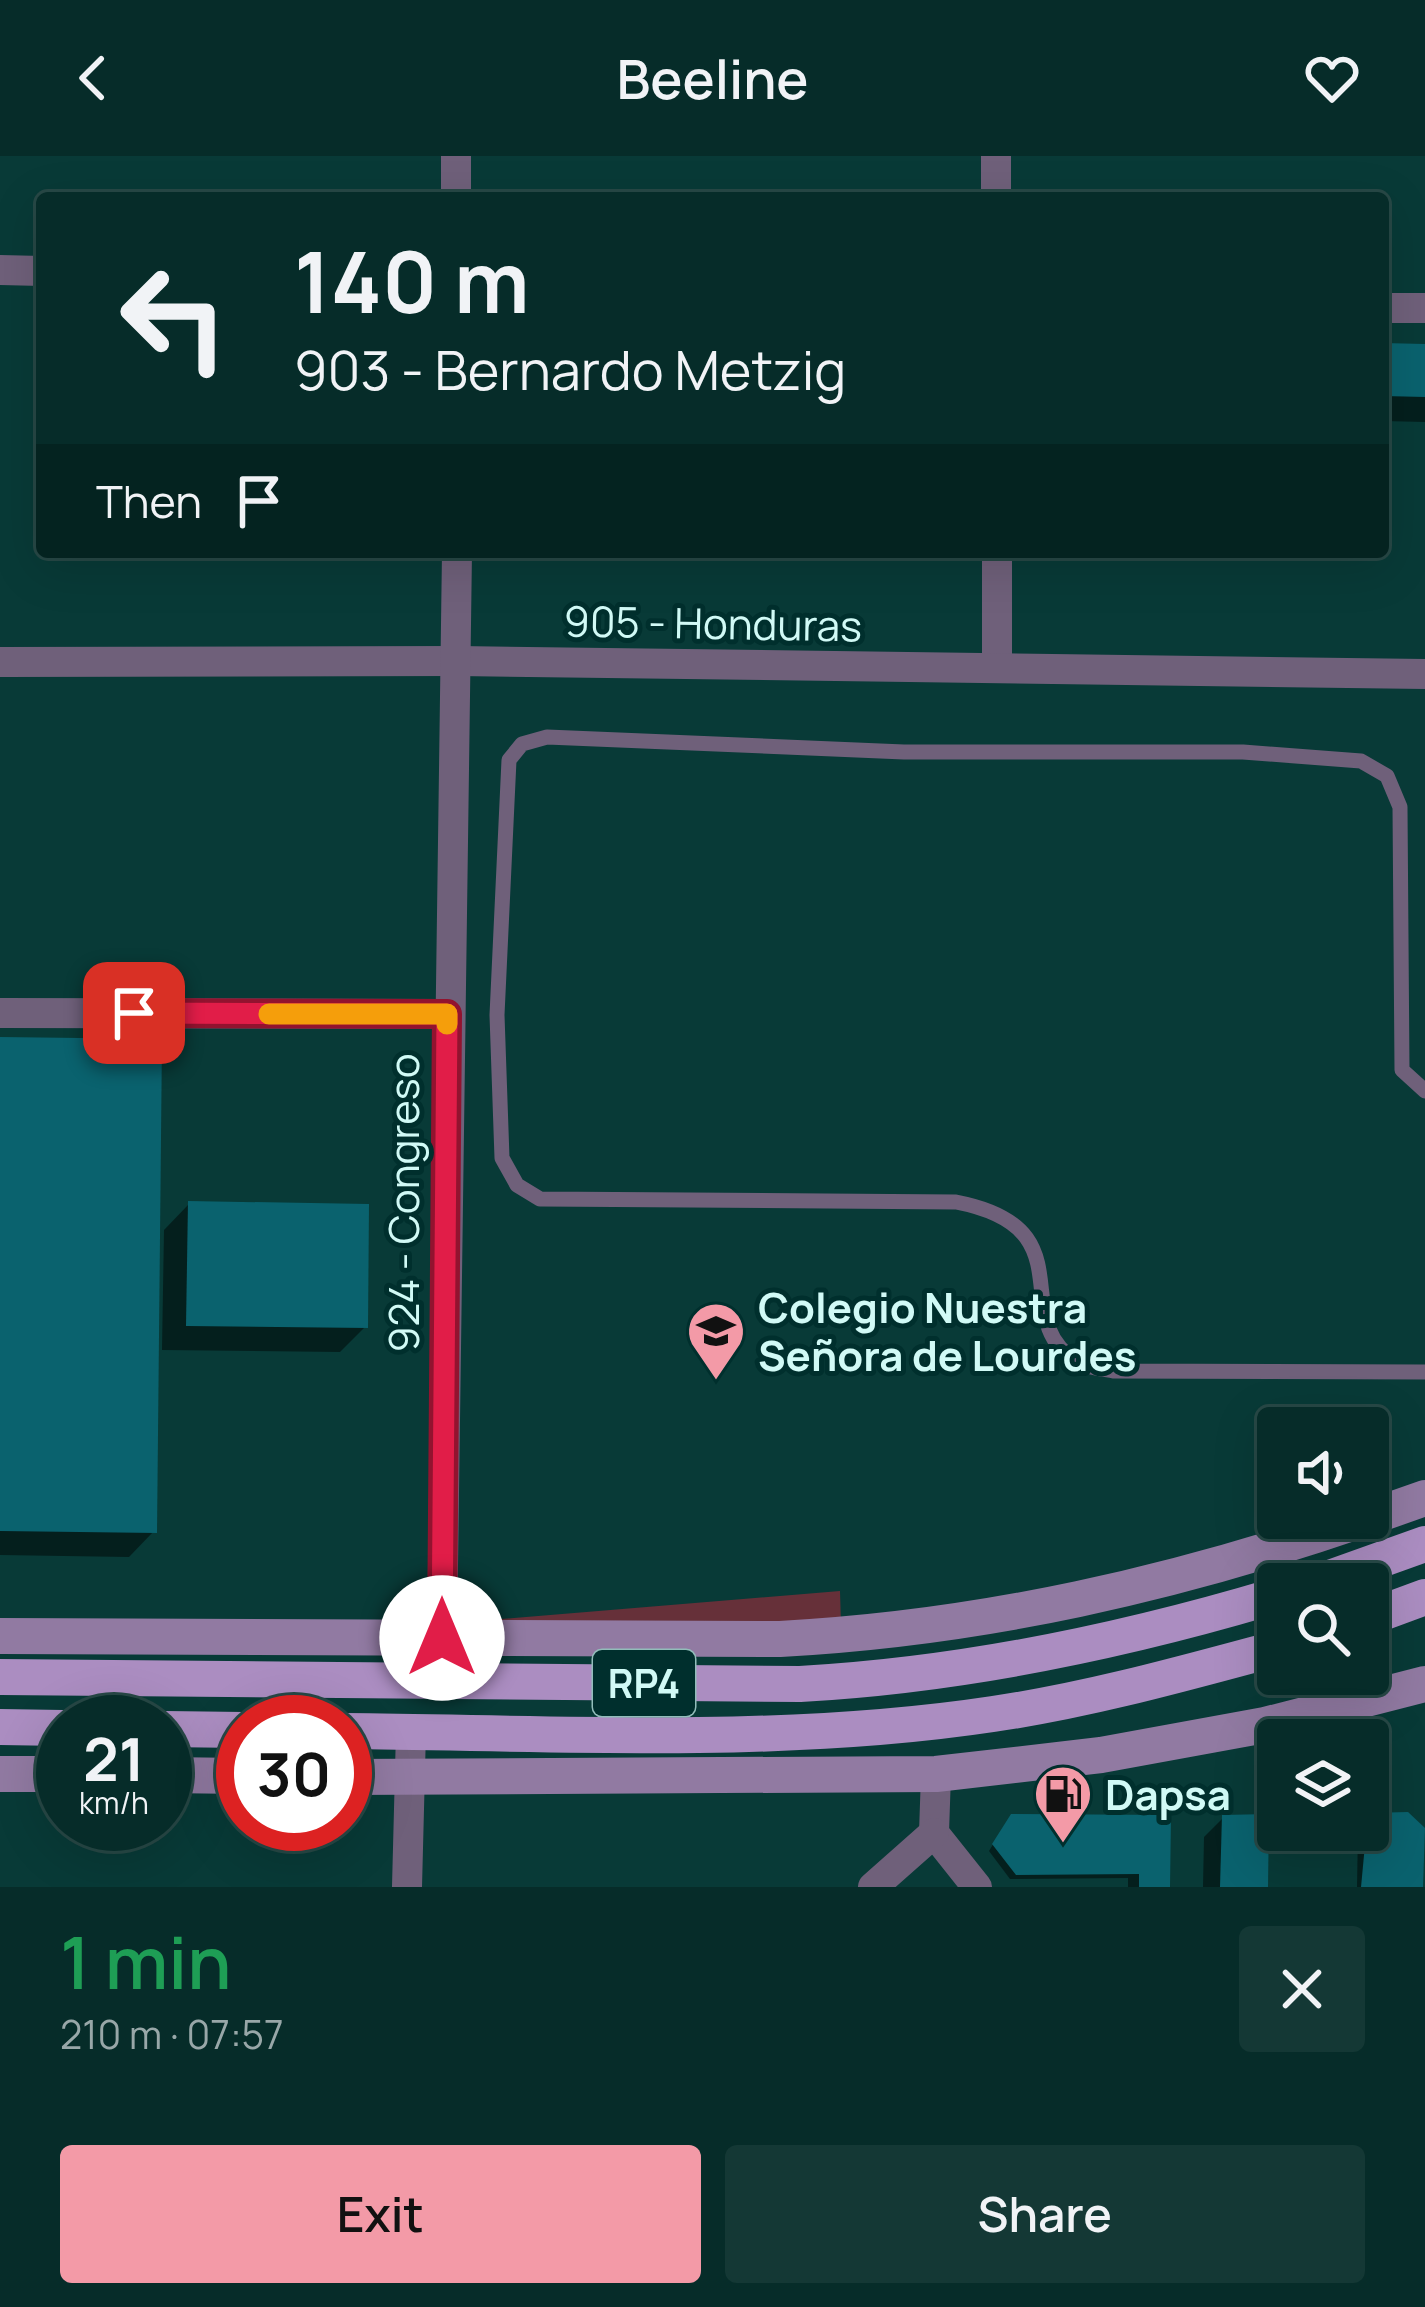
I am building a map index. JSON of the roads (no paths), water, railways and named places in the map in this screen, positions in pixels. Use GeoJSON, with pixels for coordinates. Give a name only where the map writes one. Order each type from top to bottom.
{"type":"FeatureCollection","features":[{"type":"Feature","properties":{"kind":"main road"},"geometry":{"type":"LineString","coordinates":[[1372,1563],[1425,1544]]}},
{"type":"Feature","properties":{"kind":"main road"},"geometry":{"type":"LineString","coordinates":[[1389,1610],[1425,1597]]}},
{"type":"Feature","properties":{"kind":"main road","name":"RP4"},"geometry":{"type":"LineString","coordinates":[[0,1677],[870,1681],[1120,1640],[1257,1601]]}},
{"type":"Feature","properties":{"kind":"main road","name":"RP4"},"geometry":{"type":"LineString","coordinates":[[372,1730],[784,1731],[897,1725],[1015,1710],[1257,1653]]}},
{"type":"Feature","properties":{"kind":"main road"},"geometry":{"type":"LineString","coordinates":[[0,1727],[36,1728]]}},
{"type":"Feature","properties":{"kind":"street"},"geometry":{"type":"LineString","coordinates":[[456,156],[456,192]]}},
{"type":"Feature","properties":{"kind":"street"},"geometry":{"type":"LineString","coordinates":[[996,156],[996,192]]}},
{"type":"Feature","properties":{"kind":"street"},"geometry":{"type":"LineString","coordinates":[[0,270],[36,271]]}},
{"type":"Feature","properties":{"kind":"street"},"geometry":{"type":"LineString","coordinates":[[1389,308],[1425,308]]}},
{"type":"Feature","properties":{"kind":"street","name":"924 - Congreso"},"geometry":{"type":"LineString","coordinates":[[442,1638],[447,1014],[457,558]]}},
{"type":"Feature","properties":{"kind":"street"},"geometry":{"type":"LineString","coordinates":[[997,558],[997,668]]}},
{"type":"Feature","properties":{"kind":"street","name":"905 - Honduras"},"geometry":{"type":"LineString","coordinates":[[0,662],[458,661],[1425,674]]}},
{"type":"Feature","properties":{"kind":"street"},"geometry":{"type":"LineString","coordinates":[[0,1013],[447,1014]]}},
{"type":"Feature","properties":{"kind":"street"},"geometry":{"type":"LineString","coordinates":[[1389,1511],[1425,1498]]}},
{"type":"Feature","properties":{"kind":"street"},"geometry":{"type":"LineString","coordinates":[[0,1636],[780,1639],[895,1633],[1123,1591],[1306,1539]]}},
{"type":"Feature","properties":{"kind":"street"},"geometry":{"type":"LineString","coordinates":[[372,1778],[936,1774],[1100,1755],[1242,1730],[1425,1684]]}},
{"type":"Feature","properties":{"kind":"street"},"geometry":{"type":"LineString","coordinates":[[407,1887],[411,1731]]}},
{"type":"Feature","properties":{"kind":"street"},"geometry":{"type":"LineString","coordinates":[[0,1774],[36,1774]]}},
{"type":"Feature","properties":{"kind":"street"},"geometry":{"type":"LineString","coordinates":[[936,1774],[934,1832],[977,1887]]}},
{"type":"Feature","properties":{"kind":"street"},"geometry":{"type":"LineString","coordinates":[[873,1887],[934,1832]]}},
{"type":"Feature","properties":{"kind":"lane"},"geometry":{"type":"LineString","coordinates":[[1425,1090],[1402,1070],[1400,807],[1387,776],[1360,761],[1243,752],[904,752],[547,737],[522,744],[509,760],[497,1016],[502,1158],[517,1185],[540,1198],[956,1202],[998,1210],[1034,1246],[1048,1326],[1078,1363],[1114,1371],[1425,1372]]}},
{"type":"Feature","properties":{"kind":"place","name":"Colegio Nuestra Señora de Lourdes"},"geometry":{"type":"Point","coordinates":[716,1382]}},
{"type":"Feature","properties":{"kind":"place","name":"Dapsa"},"geometry":{"type":"Point","coordinates":[1063,1845]}}]}
